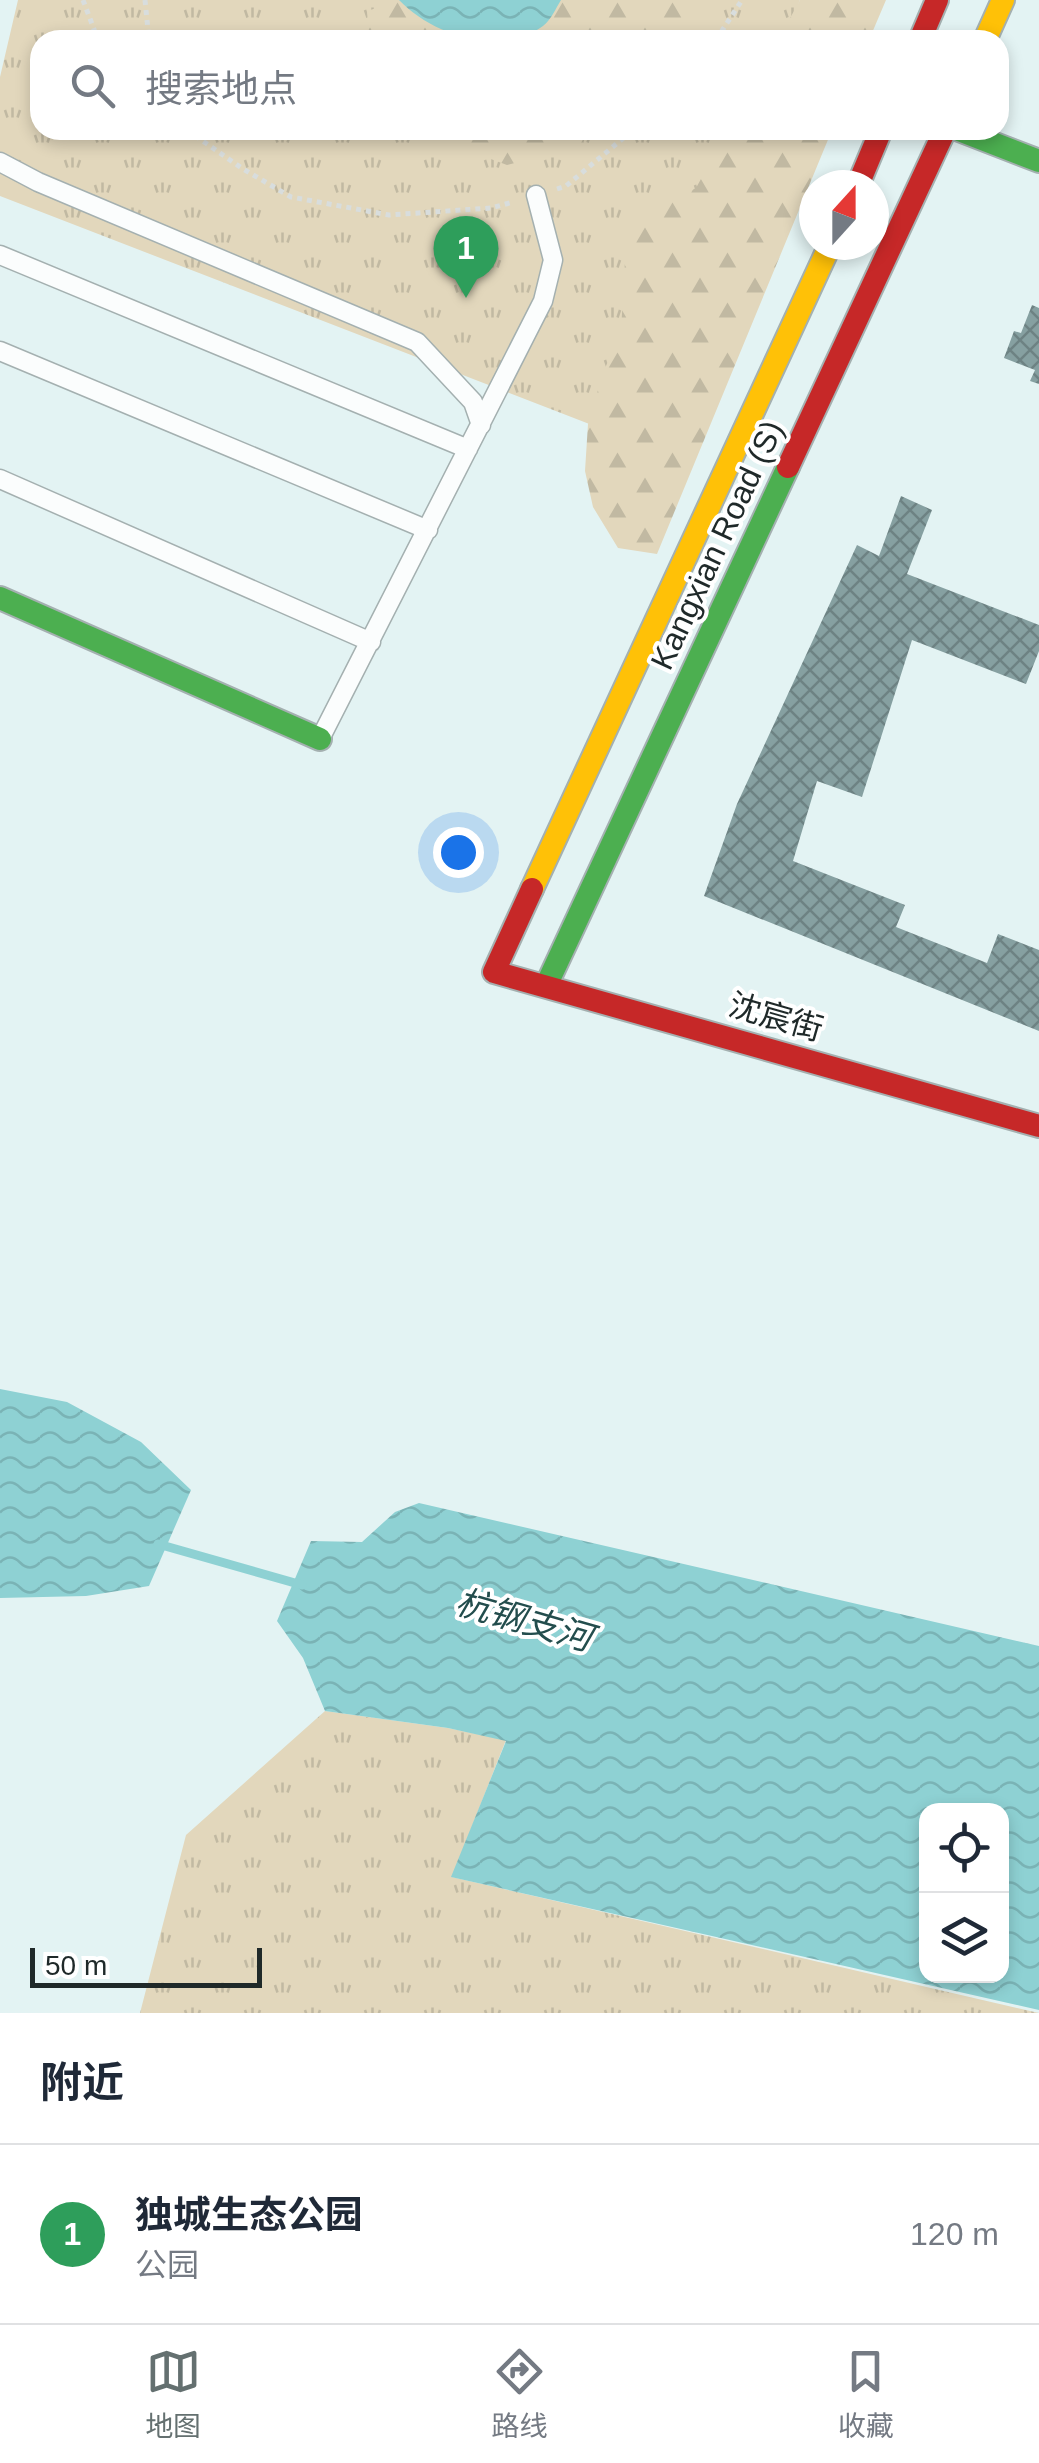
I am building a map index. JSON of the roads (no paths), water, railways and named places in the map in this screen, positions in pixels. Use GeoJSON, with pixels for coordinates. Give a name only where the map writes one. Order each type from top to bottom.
{"type":"FeatureCollection","features":[{"type":"Feature","properties":{"kind":"street"},"geometry":{"type":"LineString","coordinates":[[924,30],[937,0]]}},
{"type":"Feature","properties":{"kind":"street"},"geometry":{"type":"LineString","coordinates":[[990,30],[1003,0]]}},
{"type":"Feature","properties":{"kind":"street"},"geometry":{"type":"LineString","coordinates":[[864,170],[877,140]]}},
{"type":"Feature","properties":{"kind":"street","name":"Kangxian Road (S)"},"geometry":{"type":"LineString","coordinates":[[546,986],[940,140]]}},
{"type":"Feature","properties":{"kind":"street"},"geometry":{"type":"LineString","coordinates":[[984,140],[1039,161]]}},
{"type":"Feature","properties":{"kind":"street","name":"Kangxian Road (S)"},"geometry":{"type":"LineString","coordinates":[[494,972],[823,260]]}},
{"type":"Feature","properties":{"kind":"street"},"geometry":{"type":"LineString","coordinates":[[0,598],[320,739]]}},
{"type":"Feature","properties":{"kind":"street","name":"沈宸街"},"geometry":{"type":"LineString","coordinates":[[494,972],[1039,1126]]}},
{"type":"Feature","properties":{"kind":"lane"},"geometry":{"type":"LineString","coordinates":[[0,162],[38,182],[417,342],[473,402],[481,425]]}},
{"type":"Feature","properties":{"kind":"lane"},"geometry":{"type":"LineString","coordinates":[[320,739],[543,301],[554,260],[536,195]]}},
{"type":"Feature","properties":{"kind":"lane"},"geometry":{"type":"LineString","coordinates":[[0,256],[468,449]]}},
{"type":"Feature","properties":{"kind":"lane"},"geometry":{"type":"LineString","coordinates":[[0,352],[428,530]]}},
{"type":"Feature","properties":{"kind":"lane"},"geometry":{"type":"LineString","coordinates":[[0,479],[371,642]]}},
{"type":"Feature","properties":{"kind":"water"},"geometry":{"type":"Polygon","coordinates":[[[399,0],[561,0],[551,17],[536,30],[444,30],[399,0]]]}},
{"type":"Feature","properties":{"kind":"water"},"geometry":{"type":"Polygon","coordinates":[[[0,1389],[67,1402],[141,1442],[191,1490],[149,1586],[86,1596],[0,1598],[0,1389]]]}},
{"type":"Feature","properties":{"kind":"water"},"geometry":{"type":"Polygon","coordinates":[[[419,1503],[1039,1646],[1039,2010],[920,1983],[1009,1983],[1009,1803],[919,1803],[919,1983],[451,1877],[506,1741],[448,1728],[325,1711],[303,1658],[277,1621],[311,1541],[362,1542],[395,1512],[419,1503]]]}},
{"type":"Feature","properties":{"kind":"waterway","name":"杭钢支河"},"geometry":{"type":"LineString","coordinates":[[158,1544],[302,1585]]}},
{"type":"Feature","properties":{"kind":"place","name":"独城生态公园"},"geometry":{"type":"Point","coordinates":[466,298]}}]}
